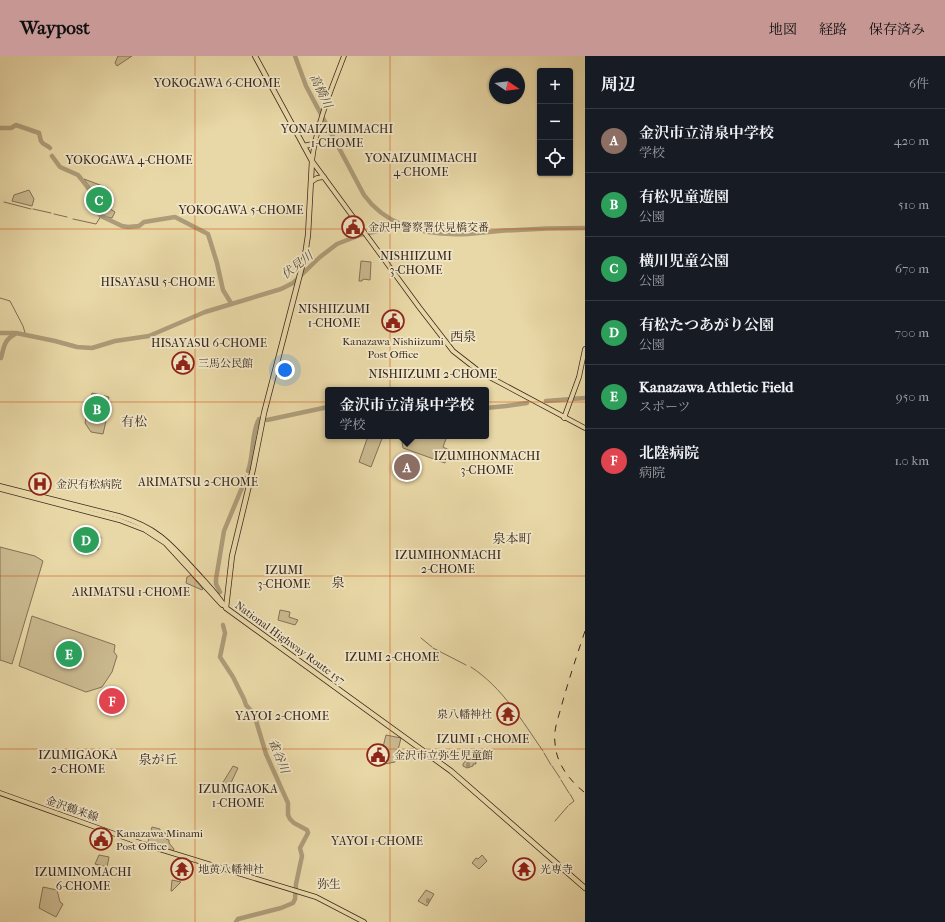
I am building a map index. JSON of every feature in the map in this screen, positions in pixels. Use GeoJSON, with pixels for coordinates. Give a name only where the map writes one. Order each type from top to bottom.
{"type":"FeatureCollection","features":[{"type":"Feature","properties":{"kind":"highway"},"geometry":{"type":"LineString","coordinates":[[255,56],[312,161]]}},
{"type":"Feature","properties":{"kind":"highway"},"geometry":{"type":"LineString","coordinates":[[304,146],[313,144],[315,140]]}},
{"type":"Feature","properties":{"kind":"highway","name":"National Highway Route 157"},"geometry":{"type":"LineString","coordinates":[[312,161],[308,235],[303,264],[266,406],[253,469],[232,556],[226,608],[451,771],[585,888]]}},
{"type":"Feature","properties":{"kind":"main road"},"geometry":{"type":"LineString","coordinates":[[344,56],[320,122],[315,140],[312,161],[359,227],[453,351],[480,372],[585,428]]}},
{"type":"Feature","properties":{"kind":"main road"},"geometry":{"type":"LineString","coordinates":[[311,182],[317,178],[324,177]]}},
{"type":"Feature","properties":{"kind":"main road"},"geometry":{"type":"LineString","coordinates":[[564,418],[579,377],[585,349]]}},
{"type":"Feature","properties":{"kind":"main road"},"geometry":{"type":"LineString","coordinates":[[0,486],[119,516],[149,528],[159,534],[175,548],[219,596],[226,608]]}},
{"type":"Feature","properties":{"kind":"main road"},"geometry":{"type":"LineString","coordinates":[[0,489],[119,520],[145,530],[165,543],[216,600],[226,608]]}},
{"type":"Feature","properties":{"kind":"main road","name":"金沢鶴来線"},"geometry":{"type":"LineString","coordinates":[[0,793],[143,844],[316,897],[364,922]]}},
{"type":"Feature","properties":{"kind":"green space"},"geometry":{"type":"Polygon","coordinates":[[[118,56],[132,56],[117,66],[115,63],[118,56]]]}},
{"type":"Feature","properties":{"kind":"green space"},"geometry":{"type":"Polygon","coordinates":[[[84,179],[108,188],[103,204],[115,212],[112,218],[106,217],[100,213],[95,195],[84,179]]]}},
{"type":"Feature","properties":{"kind":"green space"},"geometry":{"type":"Polygon","coordinates":[[[29,190],[34,199],[32,206],[12,201],[14,195],[29,190]]]}},
{"type":"Feature","properties":{"kind":"green space"},"geometry":{"type":"Polygon","coordinates":[[[361,261],[371,262],[370,280],[363,279],[362,281],[359,281],[361,261]]]}},
{"type":"Feature","properties":{"kind":"green space"},"geometry":{"type":"Polygon","coordinates":[[[92,393],[109,397],[104,420],[106,421],[103,434],[91,432],[85,423],[92,393]]]}},
{"type":"Feature","properties":{"kind":"green space"},"geometry":{"type":"Polygon","coordinates":[[[367,439],[382,439],[371,467],[359,462],[367,439]]]}},
{"type":"Feature","properties":{"kind":"green space"},"geometry":{"type":"Polygon","coordinates":[[[403,439],[446,439],[443,447],[449,450],[445,463],[403,448],[403,439]]]}},
{"type":"Feature","properties":{"kind":"green space"},"geometry":{"type":"Polygon","coordinates":[[[75,531],[101,537],[98,550],[72,543],[75,531]]]}},
{"type":"Feature","properties":{"kind":"green space"},"geometry":{"type":"Polygon","coordinates":[[[0,547],[35,556],[43,561],[12,664],[0,660],[0,547]]]}},
{"type":"Feature","properties":{"kind":"green space"},"geometry":{"type":"Polygon","coordinates":[[[191,575],[203,589],[202,590],[186,583],[187,577],[191,575]]]}},
{"type":"Feature","properties":{"kind":"green space"},"geometry":{"type":"Polygon","coordinates":[[[280,610],[290,612],[289,617],[298,620],[295,625],[278,620],[280,610]]]}},
{"type":"Feature","properties":{"kind":"green space"},"geometry":{"type":"Polygon","coordinates":[[[32,616],[115,645],[114,652],[117,656],[112,672],[102,687],[86,692],[19,666],[32,616]]]}},
{"type":"Feature","properties":{"kind":"green space"},"geometry":{"type":"Polygon","coordinates":[[[386,735],[401,738],[395,762],[380,765],[379,763],[386,735]]]}},
{"type":"Feature","properties":{"kind":"green space"},"geometry":{"type":"Polygon","coordinates":[[[475,756],[476,764],[473,764],[473,766],[467,768],[463,766],[468,758],[469,759],[475,756]]]}},
{"type":"Feature","properties":{"kind":"green space"},"geometry":{"type":"Polygon","coordinates":[[[233,766],[238,768],[229,787],[222,784],[233,766]]]}},
{"type":"Feature","properties":{"kind":"green space"},"geometry":{"type":"Polygon","coordinates":[[[152,827],[160,829],[160,831],[167,834],[166,839],[169,840],[169,843],[174,849],[173,851],[148,842],[152,827]]]}},
{"type":"Feature","properties":{"kind":"green space"},"geometry":{"type":"Polygon","coordinates":[[[99,855],[109,857],[107,867],[95,864],[99,855]]]}},
{"type":"Feature","properties":{"kind":"green space"},"geometry":{"type":"Polygon","coordinates":[[[482,855],[487,861],[479,869],[472,863],[476,858],[478,859],[482,855]]]}},
{"type":"Feature","properties":{"kind":"green space"},"geometry":{"type":"Polygon","coordinates":[[[172,880],[181,882],[171,891],[172,880]]]}},
{"type":"Feature","properties":{"kind":"green space"},"geometry":{"type":"Polygon","coordinates":[[[43,887],[57,890],[60,902],[63,904],[56,917],[39,908],[43,887]]]}},
{"type":"Feature","properties":{"kind":"green space"},"geometry":{"type":"Polygon","coordinates":[[[426,890],[434,894],[427,906],[418,901],[426,890]]]}},
{"type":"Feature","properties":{"kind":"waterway","name":"高橋川"},"geometry":{"type":"LineString","coordinates":[[295,56],[306,86],[364,195],[385,215],[410,228],[453,234],[553,228],[585,228]]}},
{"type":"Feature","properties":{"kind":"waterway"},"geometry":{"type":"LineString","coordinates":[[0,128],[11,128],[16,125],[39,133],[42,142],[50,148]]}},
{"type":"Feature","properties":{"kind":"waterway"},"geometry":{"type":"LineString","coordinates":[[52,156],[60,167],[78,175],[94,196],[94,208],[101,216],[122,226],[128,227],[139,226],[144,222],[175,217],[208,234],[223,290],[231,303]]}},
{"type":"Feature","properties":{"kind":"waterway"},"geometry":{"type":"LineString","coordinates":[[4,202],[31,209]]}},
{"type":"Feature","properties":{"kind":"waterway"},"geometry":{"type":"LineString","coordinates":[[33,209],[51,213]]}},
{"type":"Feature","properties":{"kind":"waterway"},"geometry":{"type":"LineString","coordinates":[[54,214],[67,217]]}},
{"type":"Feature","properties":{"kind":"waterway"},"geometry":{"type":"LineString","coordinates":[[73,219],[96,224],[101,216]]}},
{"type":"Feature","properties":{"kind":"waterway","name":"伏見川"},"geometry":{"type":"LineString","coordinates":[[0,333],[16,333],[77,347],[92,348],[115,341],[149,336],[205,312],[281,289],[293,283],[320,257],[337,244],[360,235],[404,225]]}},
{"type":"Feature","properties":{"kind":"waterway"},"geometry":{"type":"LineString","coordinates":[[0,298],[10,301],[23,326],[26,336]]}},
{"type":"Feature","properties":{"kind":"waterway"},"geometry":{"type":"LineString","coordinates":[[1,358],[7,341],[15,334]]}},
{"type":"Feature","properties":{"kind":"waterway","name":"雀谷川"},"geometry":{"type":"LineString","coordinates":[[546,401],[585,398]]}},
{"type":"Feature","properties":{"kind":"waterway","name":"雀谷川"},"geometry":{"type":"LineString","coordinates":[[489,408],[527,403]]}},
{"type":"Feature","properties":{"kind":"waterway","name":"雀谷川"},"geometry":{"type":"LineString","coordinates":[[267,420],[325,408]]}},
{"type":"Feature","properties":{"kind":"waterway","name":"雀谷川"},"geometry":{"type":"LineString","coordinates":[[248,471],[256,425],[259,419]]}},
{"type":"Feature","properties":{"kind":"waterway","name":"雀谷川"},"geometry":{"type":"LineString","coordinates":[[220,592],[216,584],[216,579],[224,531],[246,478]]}},
{"type":"Feature","properties":{"kind":"waterway","name":"雀谷川"},"geometry":{"type":"LineString","coordinates":[[223,625],[225,633],[220,657],[233,677],[246,705],[254,714],[266,754],[288,803],[288,815],[294,823],[307,830],[308,833],[300,848],[302,856],[296,884],[295,899],[293,903],[281,908],[238,919],[236,922]]}},
{"type":"Feature","properties":{"kind":"waterway"},"geometry":{"type":"LineString","coordinates":[[421,638],[432,647]]}},
{"type":"Feature","properties":{"kind":"waterway"},"geometry":{"type":"LineString","coordinates":[[433,648],[466,665]]}},
{"type":"Feature","properties":{"kind":"waterway"},"geometry":{"type":"LineString","coordinates":[[471,667],[482,675],[502,695],[543,751]]}},
{"type":"Feature","properties":{"kind":"waterway"},"geometry":{"type":"LineString","coordinates":[[544,753],[551,765]]}},
{"type":"Feature","properties":{"kind":"waterway"},"geometry":{"type":"LineString","coordinates":[[552,766],[560,778]]}},
{"type":"Feature","properties":{"kind":"waterway"},"geometry":{"type":"LineString","coordinates":[[561,780],[569,793]]}},
{"type":"Feature","properties":{"kind":"waterway"},"geometry":{"type":"LineString","coordinates":[[569,805],[574,801],[570,794]]}},
{"type":"Feature","properties":{"kind":"waterway"},"geometry":{"type":"LineString","coordinates":[[555,821],[568,806]]}},
{"type":"Feature","properties":{"kind":"railway"},"geometry":{"type":"LineString","coordinates":[[584,792],[573,782],[564,770],[556,750],[555,738],[558,718],[585,631]]}},
{"type":"Feature","properties":{"kind":"place","name":"横川児童公園"},"geometry":{"type":"Point","coordinates":[99,200]}},
{"type":"Feature","properties":{"kind":"place","name":"金沢中警察署伏見橋交番"},"geometry":{"type":"Point","coordinates":[353,227]}},
{"type":"Feature","properties":{"kind":"place","name":"Kanazawa Nishiizumi Post Office"},"geometry":{"type":"Point","coordinates":[393,321]}},
{"type":"Feature","properties":{"kind":"place","name":"三馬公民館"},"geometry":{"type":"Point","coordinates":[183,363]}},
{"type":"Feature","properties":{"kind":"place","name":"有松児童遊園"},"geometry":{"type":"Point","coordinates":[97,409]}},
{"type":"Feature","properties":{"kind":"place","name":"金沢市立清泉中学校"},"geometry":{"type":"Point","coordinates":[407,467]}},
{"type":"Feature","properties":{"kind":"place","name":"金沢有松病院"},"geometry":{"type":"Point","coordinates":[40,484]}},
{"type":"Feature","properties":{"kind":"place","name":"有松たつあがり公園"},"geometry":{"type":"Point","coordinates":[86,540]}},
{"type":"Feature","properties":{"kind":"place","name":"Kanazawa Athletic Field"},"geometry":{"type":"Point","coordinates":[69,654]}},
{"type":"Feature","properties":{"kind":"place","name":"北陸病院"},"geometry":{"type":"Point","coordinates":[112,701]}},
{"type":"Feature","properties":{"kind":"place","name":"泉八幡神社"},"geometry":{"type":"Point","coordinates":[508,714]}},
{"type":"Feature","properties":{"kind":"place","name":"金沢市立弥生児童館"},"geometry":{"type":"Point","coordinates":[378,755]}},
{"type":"Feature","properties":{"kind":"place","name":"Kanazawa Minami Post Office"},"geometry":{"type":"Point","coordinates":[101,839]}},
{"type":"Feature","properties":{"kind":"place","name":"地黄八幡神社"},"geometry":{"type":"Point","coordinates":[182,869]}},
{"type":"Feature","properties":{"kind":"place","name":"光専寺"},"geometry":{"type":"Point","coordinates":[524,869]}},
{"type":"Feature","properties":{"kind":"district","name":"YOKOGAWA 6-CHOME"},"geometry":{"type":"Point","coordinates":[217,83]}},
{"type":"Feature","properties":{"kind":"district","name":"YONAIZUMIMACHI 1-CHOME"},"geometry":{"type":"Point","coordinates":[337,136]}},
{"type":"Feature","properties":{"kind":"district","name":"YOKOGAWA 4-CHOME"},"geometry":{"type":"Point","coordinates":[129,160]}},
{"type":"Feature","properties":{"kind":"district","name":"YONAIZUMIMACHI 4-CHOME"},"geometry":{"type":"Point","coordinates":[421,165]}},
{"type":"Feature","properties":{"kind":"district","name":"YOKOGAWA 5-CHOME"},"geometry":{"type":"Point","coordinates":[241,210]}},
{"type":"Feature","properties":{"kind":"district","name":"NISHIIZUMI 3-CHOME"},"geometry":{"type":"Point","coordinates":[416,263]}},
{"type":"Feature","properties":{"kind":"district","name":"HISAYASU 5-CHOME"},"geometry":{"type":"Point","coordinates":[158,282]}},
{"type":"Feature","properties":{"kind":"district","name":"NISHIIZUMI 1-CHOME"},"geometry":{"type":"Point","coordinates":[334,316]}},
{"type":"Feature","properties":{"kind":"district","name":"西泉"},"geometry":{"type":"Point","coordinates":[463,336]}},
{"type":"Feature","properties":{"kind":"district","name":"HISAYASU 6-CHOME"},"geometry":{"type":"Point","coordinates":[209,343]}},
{"type":"Feature","properties":{"kind":"district","name":"NISHIIZUMI 2-CHOME"},"geometry":{"type":"Point","coordinates":[433,374]}},
{"type":"Feature","properties":{"kind":"district","name":"有松"},"geometry":{"type":"Point","coordinates":[134,421]}},
{"type":"Feature","properties":{"kind":"district","name":"IZUMIHONMACHI 3-CHOME"},"geometry":{"type":"Point","coordinates":[487,463]}},
{"type":"Feature","properties":{"kind":"district","name":"ARIMATSU 2-CHOME"},"geometry":{"type":"Point","coordinates":[198,482]}},
{"type":"Feature","properties":{"kind":"district","name":"泉本町"},"geometry":{"type":"Point","coordinates":[512,538]}},
{"type":"Feature","properties":{"kind":"district","name":"IZUMIHONMACHI 2-CHOME"},"geometry":{"type":"Point","coordinates":[448,562]}},
{"type":"Feature","properties":{"kind":"district","name":"IZUMI 3-CHOME"},"geometry":{"type":"Point","coordinates":[284,577]}},
{"type":"Feature","properties":{"kind":"district","name":"泉"},"geometry":{"type":"Point","coordinates":[338,582]}},
{"type":"Feature","properties":{"kind":"district","name":"ARIMATSU 1-CHOME"},"geometry":{"type":"Point","coordinates":[131,592]}},
{"type":"Feature","properties":{"kind":"district","name":"IZUMI 2-CHOME"},"geometry":{"type":"Point","coordinates":[392,657]}},
{"type":"Feature","properties":{"kind":"district","name":"YAYOI 2-CHOME"},"geometry":{"type":"Point","coordinates":[282,716]}},
{"type":"Feature","properties":{"kind":"district","name":"IZUMI 1-CHOME"},"geometry":{"type":"Point","coordinates":[483,739]}},
{"type":"Feature","properties":{"kind":"district","name":"泉が丘"},"geometry":{"type":"Point","coordinates":[158,759]}},
{"type":"Feature","properties":{"kind":"district","name":"IZUMIGAOKA 2-CHOME"},"geometry":{"type":"Point","coordinates":[78,762]}},
{"type":"Feature","properties":{"kind":"district","name":"IZUMIGAOKA 1-CHOME"},"geometry":{"type":"Point","coordinates":[238,796]}},
{"type":"Feature","properties":{"kind":"district","name":"YAYOI 1-CHOME"},"geometry":{"type":"Point","coordinates":[377,841]}},
{"type":"Feature","properties":{"kind":"district","name":"IZUMINOMACHI 6-CHOME"},"geometry":{"type":"Point","coordinates":[83,879]}},
{"type":"Feature","properties":{"kind":"district","name":"弥生"},"geometry":{"type":"Point","coordinates":[329,884]}}]}
